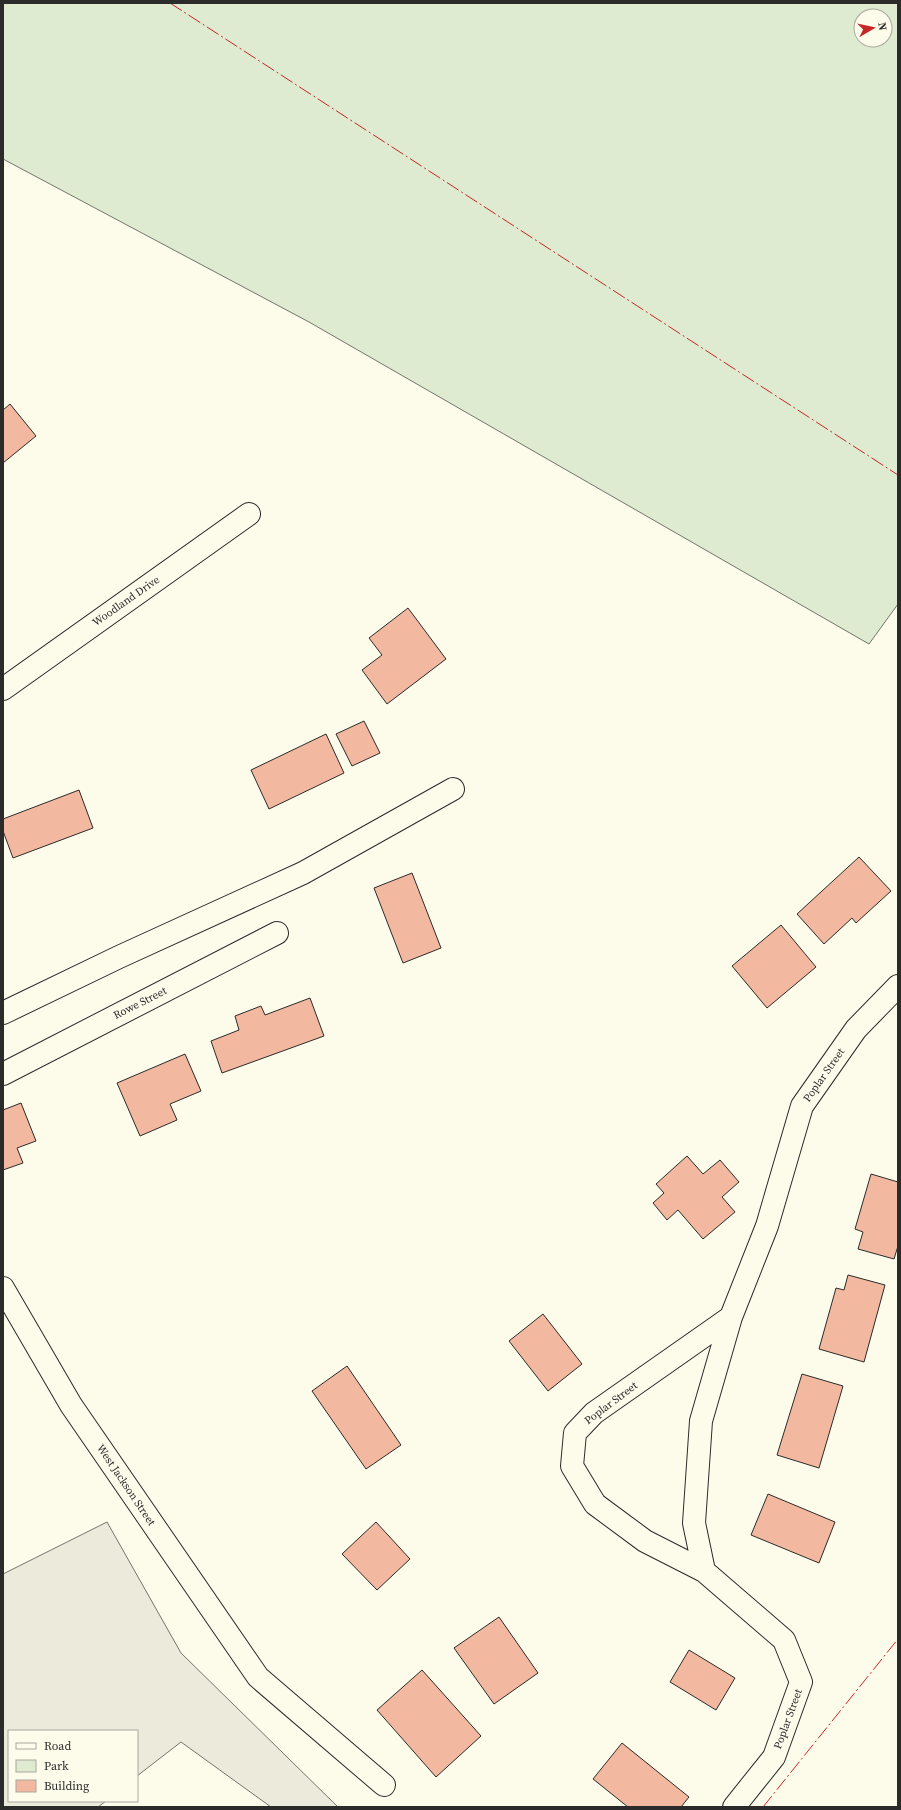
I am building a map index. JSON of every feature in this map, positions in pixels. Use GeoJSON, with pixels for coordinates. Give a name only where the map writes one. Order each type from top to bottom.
{"type":"FeatureCollection","features":[{"type":"Feature","properties":{"kind":"street","name":"Woodland Drive"},"geometry":{"type":"LineString","coordinates":[[3,689],[249,514]]}},
{"type":"Feature","properties":{"kind":"street"},"geometry":{"type":"LineString","coordinates":[[3,1013],[119,957],[303,873],[454,789]]}},
{"type":"Feature","properties":{"kind":"street","name":"Rowe Street"},"geometry":{"type":"LineString","coordinates":[[3,1074],[277,933]]}},
{"type":"Feature","properties":{"kind":"street","name":"Poplar Street"},"geometry":{"type":"LineString","coordinates":[[734,1807],[774,1757],[801,1682],[784,1640],[704,1571],[645,1541],[595,1504],[572,1466],[575,1433],[594,1413],[731,1317],[767,1226],[802,1106],[856,1029],[898,986]]}},
{"type":"Feature","properties":{"kind":"street","name":"West Jackson Street"},"geometry":{"type":"LineString","coordinates":[[3,1288],[71,1405],[258,1677],[384,1785]]}},
{"type":"Feature","properties":{"kind":"street"},"geometry":{"type":"LineString","coordinates":[[704,1571],[694,1523],[702,1421],[731,1317]]}},
{"type":"Feature","properties":{"kind":"green space"},"geometry":{"type":"Polygon","coordinates":[[[3,3],[898,3],[898,604],[869,644],[309,322],[3,159],[3,3]]]}},
{"type":"Feature","properties":{"kind":"shaded area"},"geometry":{"type":"Polygon","coordinates":[[[107,1522],[181,1653],[338,1807],[271,1807],[181,1742],[138,1775],[138,1730],[8,1730],[8,1802],[105,1802],[98,1807],[3,1807],[3,1574],[107,1522]]]}},
{"type":"Feature","properties":{"kind":"building"},"geometry":{"type":"Polygon","coordinates":[[[10,404],[36,436],[3,463],[3,410],[10,404]]]}},
{"type":"Feature","properties":{"kind":"building"},"geometry":{"type":"Polygon","coordinates":[[[408,608],[446,659],[387,704],[362,670],[382,655],[369,638],[408,608]]]}},
{"type":"Feature","properties":{"kind":"building"},"geometry":{"type":"Polygon","coordinates":[[[364,721],[380,753],[352,766],[336,734],[364,721]]]}},
{"type":"Feature","properties":{"kind":"building"},"geometry":{"type":"Polygon","coordinates":[[[326,734],[344,773],[269,809],[251,770],[326,734]]]}},
{"type":"Feature","properties":{"kind":"building"},"geometry":{"type":"Polygon","coordinates":[[[79,790],[93,828],[13,858],[3,831],[3,819],[79,790]]]}},
{"type":"Feature","properties":{"kind":"building"},"geometry":{"type":"Polygon","coordinates":[[[859,857],[891,891],[856,923],[852,918],[824,944],[797,914],[859,857]]]}},
{"type":"Feature","properties":{"kind":"building"},"geometry":{"type":"Polygon","coordinates":[[[412,873],[441,948],[403,963],[374,888],[412,873]]]}},
{"type":"Feature","properties":{"kind":"building"},"geometry":{"type":"Polygon","coordinates":[[[781,925],[816,967],[767,1008],[732,966],[781,925]]]}},
{"type":"Feature","properties":{"kind":"building"},"geometry":{"type":"Polygon","coordinates":[[[310,998],[324,1036],[222,1073],[211,1041],[239,1030],[235,1016],[261,1006],[265,1015],[310,998]]]}},
{"type":"Feature","properties":{"kind":"building"},"geometry":{"type":"Polygon","coordinates":[[[185,1054],[201,1091],[170,1104],[177,1120],[140,1136],[117,1083],[185,1054]]]}},
{"type":"Feature","properties":{"kind":"building"},"geometry":{"type":"Polygon","coordinates":[[[21,1103],[36,1141],[17,1148],[23,1163],[3,1170],[3,1110],[21,1103]]]}},
{"type":"Feature","properties":{"kind":"building"},"geometry":{"type":"Polygon","coordinates":[[[687,1156],[703,1174],[720,1160],[739,1182],[722,1197],[735,1212],[703,1239],[678,1210],[667,1220],[653,1203],[664,1193],[656,1184],[687,1156]]]}},
{"type":"Feature","properties":{"kind":"building"},"geometry":{"type":"Polygon","coordinates":[[[871,1174],[898,1182],[898,1246],[894,1259],[858,1249],[863,1232],[855,1229],[871,1174]]]}},
{"type":"Feature","properties":{"kind":"building"},"geometry":{"type":"Polygon","coordinates":[[[848,1275],[885,1285],[864,1362],[819,1349],[836,1288],[844,1290],[848,1275]]]}},
{"type":"Feature","properties":{"kind":"building"},"geometry":{"type":"Polygon","coordinates":[[[543,1314],[582,1364],[548,1391],[509,1341],[543,1314]]]}},
{"type":"Feature","properties":{"kind":"building"},"geometry":{"type":"Polygon","coordinates":[[[347,1366],[401,1445],[366,1469],[312,1391],[347,1366]]]}},
{"type":"Feature","properties":{"kind":"building"},"geometry":{"type":"Polygon","coordinates":[[[802,1374],[843,1386],[819,1468],[777,1455],[802,1374]]]}},
{"type":"Feature","properties":{"kind":"building"},"geometry":{"type":"Polygon","coordinates":[[[768,1494],[835,1522],[819,1563],[751,1535],[768,1494]]]}},
{"type":"Feature","properties":{"kind":"building"},"geometry":{"type":"Polygon","coordinates":[[[376,1522],[410,1559],[377,1590],[342,1554],[376,1522]]]}},
{"type":"Feature","properties":{"kind":"building"},"geometry":{"type":"Polygon","coordinates":[[[499,1617],[538,1673],[494,1704],[454,1648],[499,1617]]]}},
{"type":"Feature","properties":{"kind":"building"},"geometry":{"type":"Polygon","coordinates":[[[689,1650],[735,1678],[716,1710],[670,1682],[689,1650]]]}},
{"type":"Feature","properties":{"kind":"building"},"geometry":{"type":"Polygon","coordinates":[[[422,1670],[481,1736],[436,1777],[377,1710],[422,1670]]]}},
{"type":"Feature","properties":{"kind":"building"},"geometry":{"type":"Polygon","coordinates":[[[622,1743],[689,1797],[681,1807],[628,1807],[593,1779],[622,1743]]]}},
{"type":"Feature","properties":{"kind":"power"},"geometry":{"type":"LineString","coordinates":[[170,3],[898,475]]}},
{"type":"Feature","properties":{"kind":"power"},"geometry":{"type":"LineString","coordinates":[[763,1807],[898,1639]]}}]}
